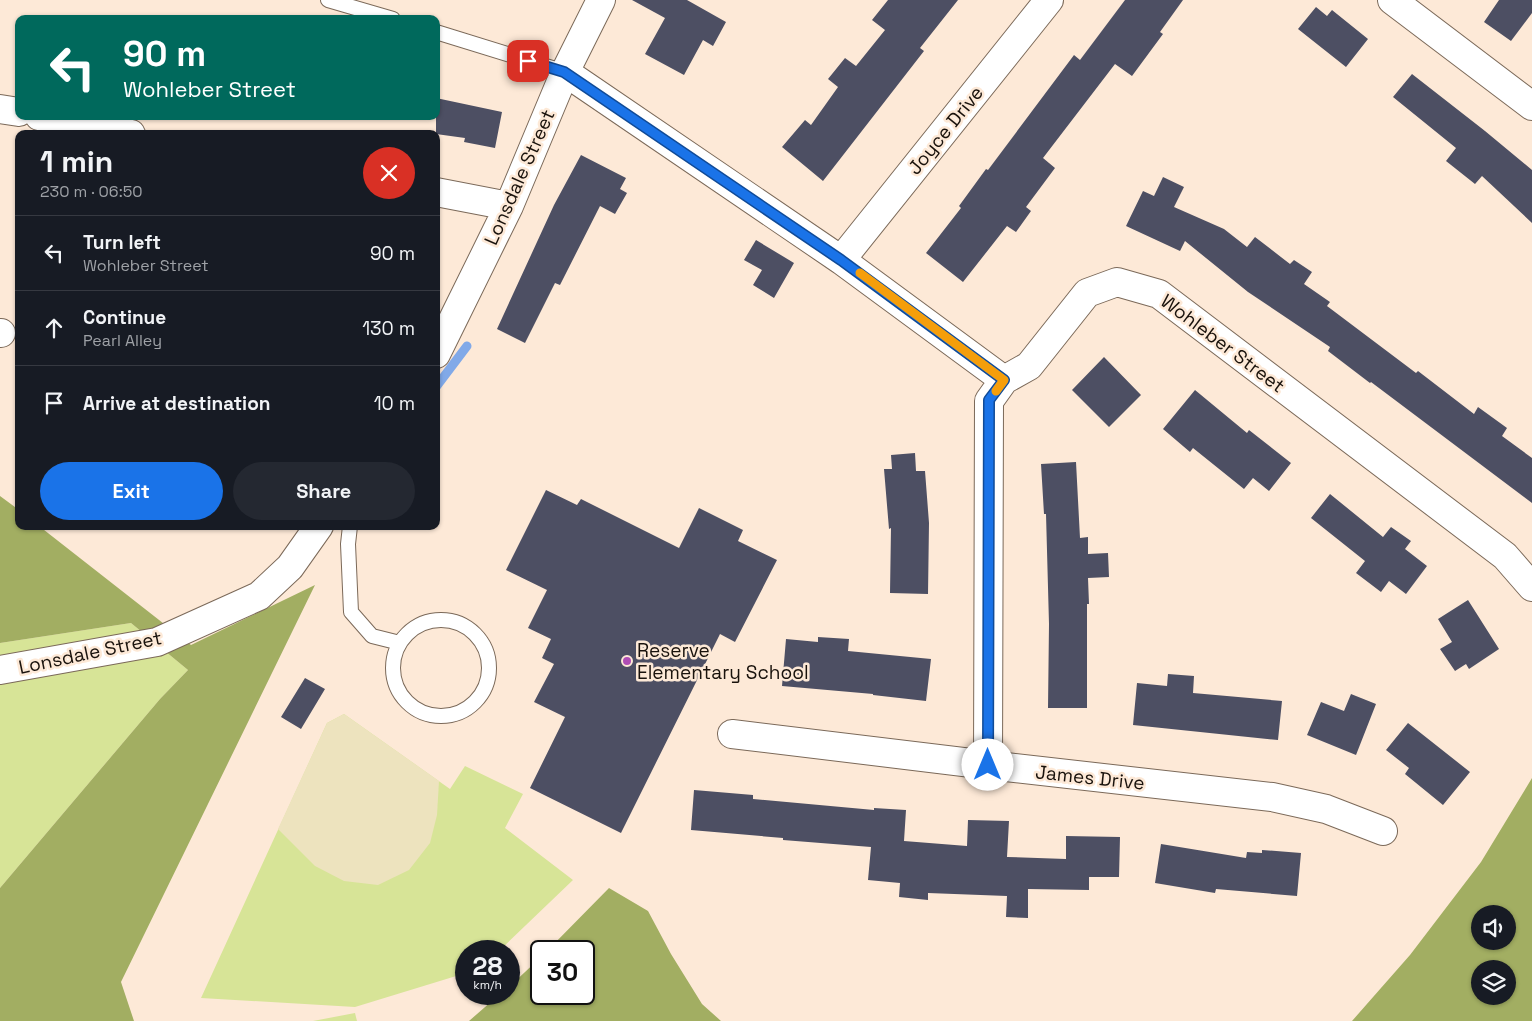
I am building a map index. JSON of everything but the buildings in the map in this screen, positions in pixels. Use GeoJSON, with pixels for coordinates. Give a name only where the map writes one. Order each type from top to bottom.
{"type":"FeatureCollection","features":[{"type":"Feature","properties":{"kind":"street","name":"Lonsdale Street"},"geometry":{"type":"LineString","coordinates":[[440,346],[509,206],[564,72],[601,0]]}},
{"type":"Feature","properties":{"kind":"street","name":"Joyce Drive"},"geometry":{"type":"LineString","coordinates":[[841,260],[1048,0]]}},
{"type":"Feature","properties":{"kind":"street"},"geometry":{"type":"LineString","coordinates":[[1392,0],[1532,106]]}},
{"type":"Feature","properties":{"kind":"street"},"geometry":{"type":"LineString","coordinates":[[564,72],[841,260],[1004,380],[989,400],[988,765]]}},
{"type":"Feature","properties":{"kind":"street"},"geometry":{"type":"LineString","coordinates":[[0,109],[15,111]]}},
{"type":"Feature","properties":{"kind":"street"},"geometry":{"type":"LineString","coordinates":[[60,120],[111,130]]}},
{"type":"Feature","properties":{"kind":"street"},"geometry":{"type":"LineString","coordinates":[[440,193],[509,206]]}},
{"type":"Feature","properties":{"kind":"street","name":"Wohleber Street"},"geometry":{"type":"LineString","coordinates":[[1004,380],[1029,366],[1087,293],[1117,282],[1159,294],[1505,556],[1532,587]]}},
{"type":"Feature","properties":{"kind":"street","name":"Lonsdale Street"},"geometry":{"type":"LineString","coordinates":[[0,670],[157,642],[259,596],[290,567],[316,530]]}},
{"type":"Feature","properties":{"kind":"street","name":"James Drive"},"geometry":{"type":"LineString","coordinates":[[732,734],[1272,797],[1326,808],[1383,831]]}},
{"type":"Feature","properties":{"kind":"lane"},"geometry":{"type":"LineString","coordinates":[[328,0],[370,5],[386,15]]}},
{"type":"Feature","properties":{"kind":"lane"},"geometry":{"type":"LineString","coordinates":[[440,33],[564,72]]}},
{"type":"Feature","properties":{"kind":"lane"},"geometry":{"type":"LineString","coordinates":[[350,530],[348,544],[351,612],[372,636],[400,643]]}},
{"type":"Feature","properties":{"kind":"lane"},"geometry":{"type":"LineString","coordinates":[[445,620],[467,628],[481,642],[489,662],[485,687],[476,701],[463,711],[449,716],[432,716],[421,712],[407,703],[394,681],[393,666],[400,643],[416,628],[429,622],[445,620]]}},
{"type":"Feature","properties":{"kind":"green space"},"geometry":{"type":"Polygon","coordinates":[[[0,496],[15,507],[15,530],[44,530],[191,645],[315,585],[121,982],[134,1021],[0,1021],[0,888],[160,699],[188,670],[131,623],[0,643],[0,496]]]}},
{"type":"Feature","properties":{"kind":"green space"},"geometry":{"type":"Polygon","coordinates":[[[131,623],[188,670],[160,699],[0,888],[0,643],[131,623]]]}},
{"type":"Feature","properties":{"kind":"green space"},"geometry":{"type":"Polygon","coordinates":[[[344,714],[450,789],[465,766],[523,794],[505,828],[573,880],[510,940],[455,940],[455,976],[355,1007],[201,998],[327,723],[344,714]]]}},
{"type":"Feature","properties":{"kind":"green space"},"geometry":{"type":"Polygon","coordinates":[[[1532,778],[1532,1021],[1352,1021],[1410,955],[1481,862],[1532,778]]]}},
{"type":"Feature","properties":{"kind":"green space"},"geometry":{"type":"Polygon","coordinates":[[[609,888],[648,911],[671,954],[702,1004],[721,1021],[469,1021],[487,1005],[520,1005],[520,977],[530,967],[530,1005],[595,1005],[595,940],[558,940],[609,888]]]}},
{"type":"Feature","properties":{"kind":"green space"},"geometry":{"type":"Polygon","coordinates":[[[355,1013],[357,1021],[313,1021],[355,1013]]]}},
{"type":"Feature","properties":{"kind":"sand"},"geometry":{"type":"Polygon","coordinates":[[[344,714],[439,781],[437,815],[430,843],[409,870],[378,885],[344,881],[315,866],[278,829],[327,723],[344,714]]]}},
{"type":"Feature","properties":{"kind":"waterway"},"geometry":{"type":"LineString","coordinates":[[440,382],[467,346]]}},
{"type":"Feature","properties":{"kind":"slow traffic"},"geometry":{"type":"LineString","coordinates":[[860,273],[1004,380],[996,391]]}},
{"type":"Feature","properties":{"kind":"place","name":"Reserve Elementary School"},"geometry":{"type":"Point","coordinates":[627,661]}},
{"type":"Feature","properties":{"kind":"route"},"geometry":{"type":"LineString","coordinates":[[528,61],[564,72],[841,260],[1004,380],[989,400],[988,765]]}}]}
